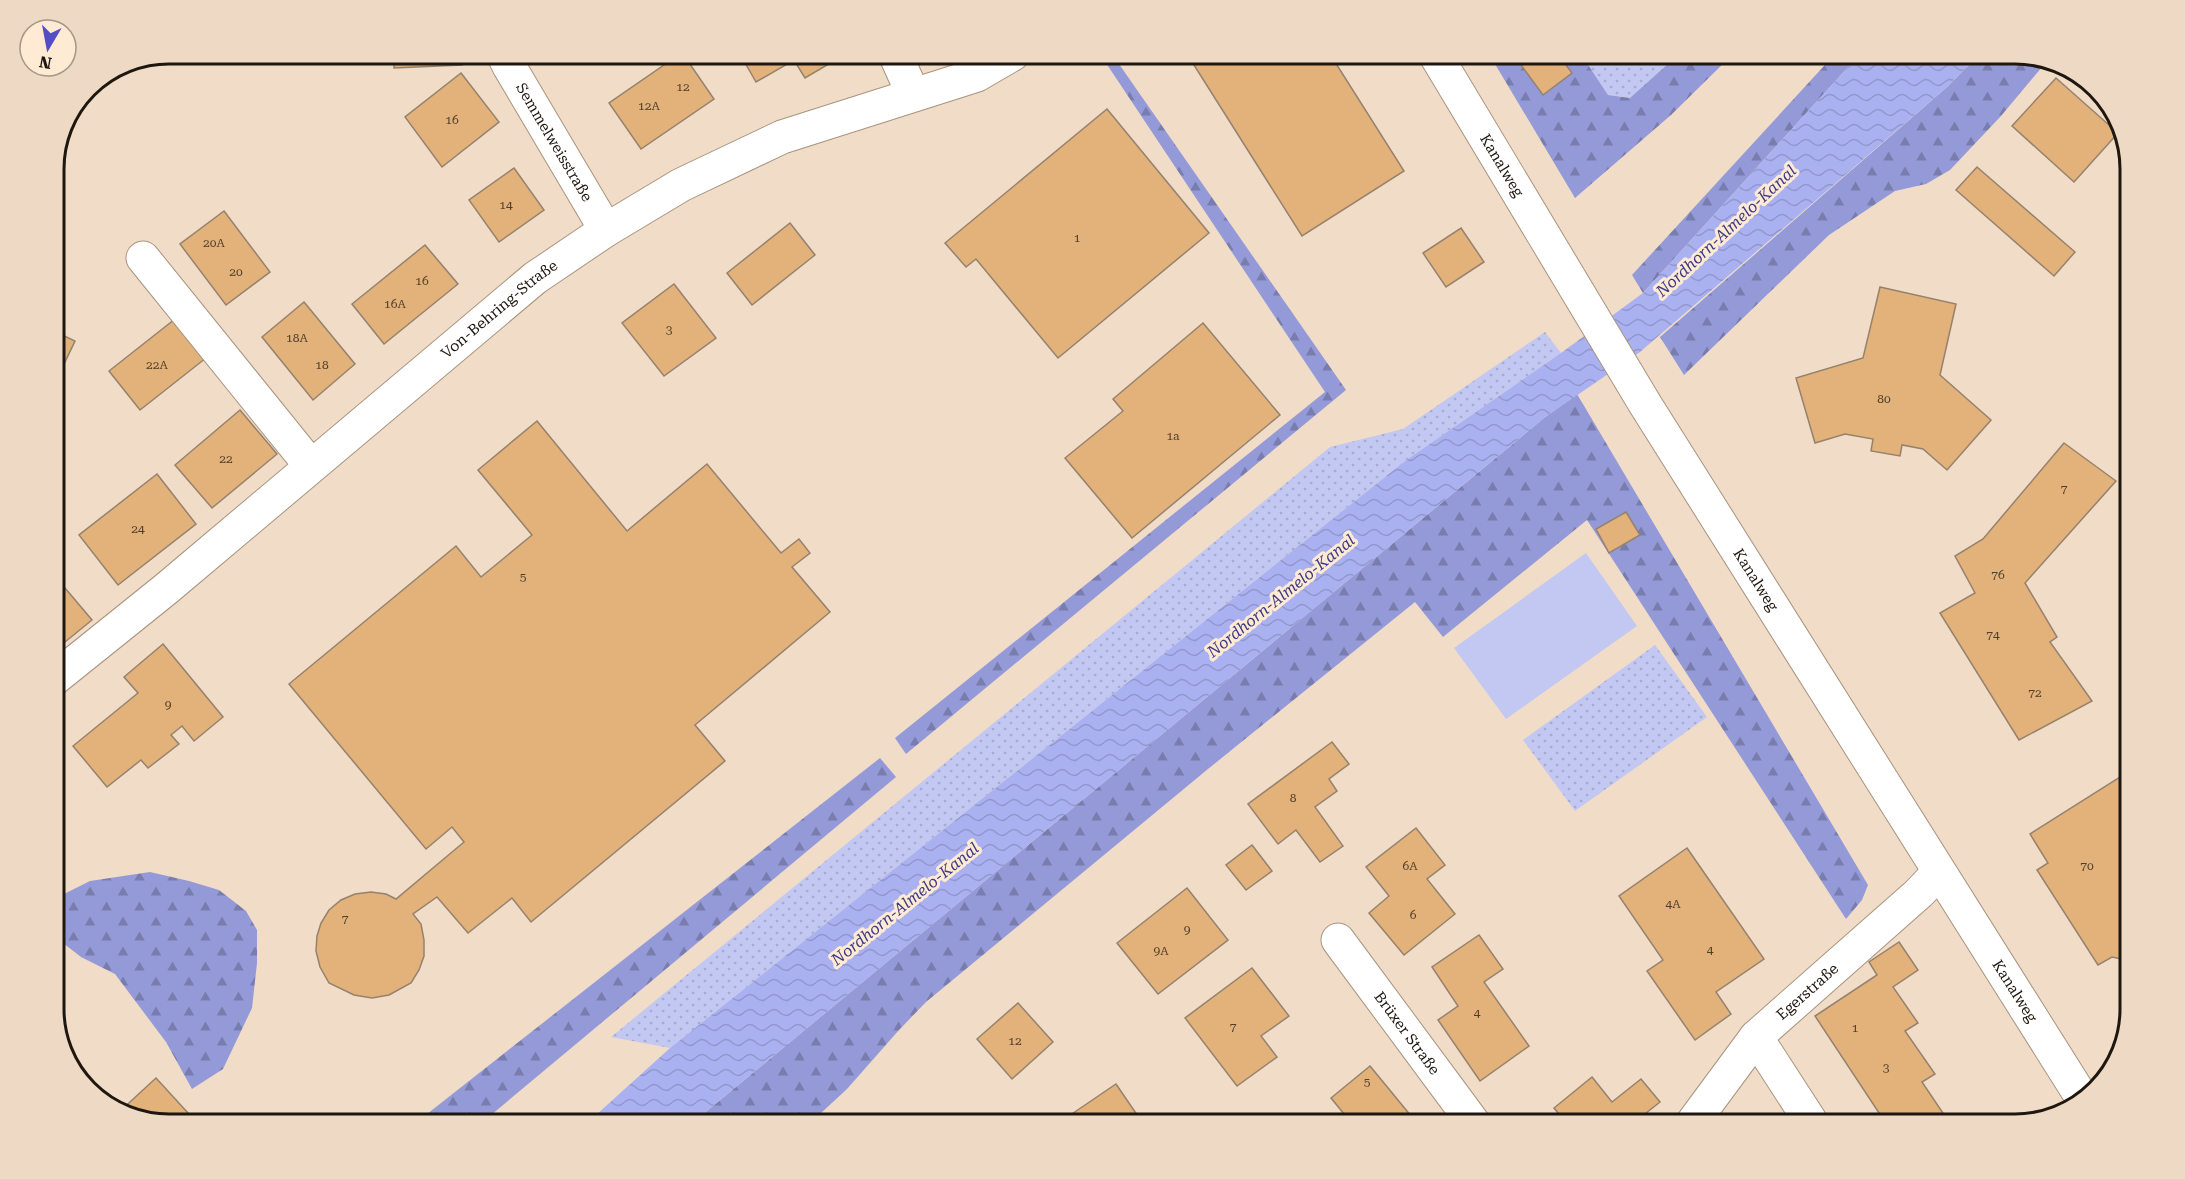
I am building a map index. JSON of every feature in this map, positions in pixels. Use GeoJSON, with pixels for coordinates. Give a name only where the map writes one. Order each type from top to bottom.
{"type":"FeatureCollection","features":[{"type":"Feature","properties":{"kind":"street","name":"Semmelweisstraße"},"geometry":{"type":"LineString","coordinates":[[507,64],[606,230]]}},
{"type":"Feature","properties":{"kind":"street"},"geometry":{"type":"LineString","coordinates":[[900,64],[913,94]]}},
{"type":"Feature","properties":{"kind":"street","name":"Von-Behring-Straße"},"geometry":{"type":"LineString","coordinates":[[65,670],[166,589],[535,278],[606,230],[681,185],[782,137],[977,75],[996,64]]}},
{"type":"Feature","properties":{"kind":"street","name":"Kanalweg"},"geometry":{"type":"LineString","coordinates":[[1441,64],[1645,404],[2079,1093]]}},
{"type":"Feature","properties":{"kind":"street"},"geometry":{"type":"LineString","coordinates":[[143,258],[310,466]]}},
{"type":"Feature","properties":{"kind":"street","name":"Egerstraße"},"geometry":{"type":"LineString","coordinates":[[1699,1114],[1755,1037],[1940,872]]}},
{"type":"Feature","properties":{"kind":"street","name":"Brüxer Straße"},"geometry":{"type":"LineString","coordinates":[[1338,940],[1467,1114]]}},
{"type":"Feature","properties":{"kind":"street"},"geometry":{"type":"LineString","coordinates":[[1755,1037],[1807,1114]]}},
{"type":"Feature","properties":{"kind":"shaded area"},"geometry":{"type":"Polygon","coordinates":[[[1588,64],[1668,64],[1631,98],[1608,95],[1588,64]]]}},
{"type":"Feature","properties":{"kind":"shaded area"},"geometry":{"type":"Polygon","coordinates":[[[1545,332],[1561,353],[1405,461],[670,1048],[611,1037],[1330,447],[1403,429],[1545,332]]]}},
{"type":"Feature","properties":{"kind":"shaded area"},"geometry":{"type":"Polygon","coordinates":[[[1586,553],[1637,626],[1506,719],[1454,648],[1586,553]]]}},
{"type":"Feature","properties":{"kind":"shaded area"},"geometry":{"type":"Polygon","coordinates":[[[1655,645],[1707,717],[1575,811],[1523,740],[1655,645]]]}},
{"type":"Feature","properties":{"kind":"green space"},"geometry":{"type":"Polygon","coordinates":[[[1107,64],[1119,64],[1346,390],[906,754],[895,738],[1325,392],[1107,64]]]}},
{"type":"Feature","properties":{"kind":"green space"},"geometry":{"type":"Polygon","coordinates":[[[1495,64],[1588,64],[1608,95],[1630,98],[1668,64],[1723,64],[1671,115],[1575,198],[1495,64]]]}},
{"type":"Feature","properties":{"kind":"green space"},"geometry":{"type":"Polygon","coordinates":[[[1826,64],[1851,64],[1643,293],[1632,275],[1826,64]]]}},
{"type":"Feature","properties":{"kind":"green space"},"geometry":{"type":"Polygon","coordinates":[[[1970,64],[2016,64],[2041,68],[2001,116],[1950,170],[1926,184],[1895,191],[1829,235],[1684,375],[1660,337],[1947,87],[1970,64]]]}},
{"type":"Feature","properties":{"kind":"green space"},"geometry":{"type":"Polygon","coordinates":[[[1577,394],[1868,885],[1862,900],[1846,919],[1587,520],[1443,637],[1415,602],[926,1002],[847,1089],[820,1114],[703,1114],[1544,418],[1577,394]]]}},
{"type":"Feature","properties":{"kind":"green space"},"geometry":{"type":"Polygon","coordinates":[[[880,758],[896,777],[492,1114],[427,1114],[880,758]]]}},
{"type":"Feature","properties":{"kind":"green space"},"geometry":{"type":"Polygon","coordinates":[[[150,872],[189,881],[219,890],[246,911],[257,930],[257,963],[252,1008],[223,1069],[192,1089],[166,1042],[115,974],[81,957],[65,945],[65,894],[90,881],[150,872]]]}},
{"type":"Feature","properties":{"kind":"water","name":"Nordhorn-Almelo-Kanal"},"geometry":{"type":"Polygon","coordinates":[[[1851,64],[1970,64],[1947,87],[1640,352],[1544,418],[703,1114],[597,1114],[670,1048],[1405,461],[1643,293],[1851,64]]]}},
{"type":"Feature","properties":{"kind":"building"},"geometry":{"type":"Polygon","coordinates":[[[394,64],[462,64],[462,65],[394,68],[394,64]]]}},
{"type":"Feature","properties":{"kind":"building"},"geometry":{"type":"Polygon","coordinates":[[[666,64],[690,64],[714,99],[641,149],[609,103],[666,64]]]}},
{"type":"Feature","properties":{"kind":"building"},"geometry":{"type":"Polygon","coordinates":[[[746,64],[787,64],[756,82],[746,64]]]}},
{"type":"Feature","properties":{"kind":"building"},"geometry":{"type":"Polygon","coordinates":[[[796,64],[829,64],[805,78],[796,64]]]}},
{"type":"Feature","properties":{"kind":"building"},"geometry":{"type":"Polygon","coordinates":[[[1193,64],[1336,64],[1404,171],[1302,236],[1193,64]]]}},
{"type":"Feature","properties":{"kind":"building"},"geometry":{"type":"Polygon","coordinates":[[[1520,64],[1565,64],[1572,73],[1543,95],[1520,64]]]}},
{"type":"Feature","properties":{"kind":"building"},"geometry":{"type":"Polygon","coordinates":[[[461,73],[499,122],[442,167],[405,117],[461,73]]]}},
{"type":"Feature","properties":{"kind":"building"},"geometry":{"type":"Polygon","coordinates":[[[2056,78],[2112,127],[2115,136],[2074,182],[2012,126],[2056,78]]]}},
{"type":"Feature","properties":{"kind":"building"},"geometry":{"type":"Polygon","coordinates":[[[1107,109],[1209,233],[1058,358],[976,259],[966,267],[945,243],[1107,109]]]}},
{"type":"Feature","properties":{"kind":"building"},"geometry":{"type":"Polygon","coordinates":[[[1977,167],[2075,252],[2054,276],[1956,190],[1977,167]]]}},
{"type":"Feature","properties":{"kind":"building"},"geometry":{"type":"Polygon","coordinates":[[[514,168],[544,210],[499,242],[469,200],[514,168]]]}},
{"type":"Feature","properties":{"kind":"building"},"geometry":{"type":"Polygon","coordinates":[[[224,211],[270,272],[226,305],[180,244],[224,211]]]}},
{"type":"Feature","properties":{"kind":"building"},"geometry":{"type":"Polygon","coordinates":[[[790,223],[815,255],[752,305],[727,273],[790,223]]]}},
{"type":"Feature","properties":{"kind":"building"},"geometry":{"type":"Polygon","coordinates":[[[1461,228],[1484,262],[1446,287],[1423,253],[1461,228]]]}},
{"type":"Feature","properties":{"kind":"building"},"geometry":{"type":"Polygon","coordinates":[[[425,245],[458,284],[384,344],[352,304],[425,245]]]}},
{"type":"Feature","properties":{"kind":"building"},"geometry":{"type":"Polygon","coordinates":[[[674,284],[716,338],[664,376],[622,323],[674,284]]]}},
{"type":"Feature","properties":{"kind":"building"},"geometry":{"type":"Polygon","coordinates":[[[1880,287],[1956,304],[1940,375],[1991,420],[1947,470],[1923,449],[1902,445],[1900,456],[1871,451],[1873,439],[1845,434],[1815,443],[1796,378],[1863,358],[1880,287]]]}},
{"type":"Feature","properties":{"kind":"building"},"geometry":{"type":"Polygon","coordinates":[[[304,302],[355,364],[313,400],[262,337],[304,302]]]}},
{"type":"Feature","properties":{"kind":"building"},"geometry":{"type":"Polygon","coordinates":[[[175,319],[206,358],[140,410],[109,371],[175,319]]]}},
{"type":"Feature","properties":{"kind":"building"},"geometry":{"type":"Polygon","coordinates":[[[1203,323],[1280,415],[1132,538],[1065,458],[1123,411],[1113,399],[1203,323]]]}},
{"type":"Feature","properties":{"kind":"building"},"geometry":{"type":"Polygon","coordinates":[[[65,336],[75,341],[65,362],[65,336]]]}},
{"type":"Feature","properties":{"kind":"building"},"geometry":{"type":"Polygon","coordinates":[[[240,410],[277,454],[212,508],[175,465],[240,410]]]}},
{"type":"Feature","properties":{"kind":"building"},"geometry":{"type":"Polygon","coordinates":[[[537,421],[627,531],[707,464],[781,553],[799,539],[810,553],[792,567],[830,612],[695,725],[725,761],[531,922],[512,898],[468,933],[437,897],[413,914],[421,924],[424,956],[411,983],[389,995],[372,998],[354,995],[329,983],[320,967],[316,951],[317,936],[321,923],[329,910],[341,900],[355,894],[371,892],[386,894],[396,899],[464,842],[452,827],[426,849],[289,684],[456,546],[481,577],[532,535],[478,470],[537,421]]]}},
{"type":"Feature","properties":{"kind":"building"},"geometry":{"type":"Polygon","coordinates":[[[2064,443],[2116,481],[2025,583],[2057,637],[2050,642],[2092,701],[2019,740],[1940,613],[1975,593],[1955,556],[1983,539],[2064,443]]]}},
{"type":"Feature","properties":{"kind":"building"},"geometry":{"type":"Polygon","coordinates":[[[157,474],[196,524],[118,585],[79,535],[157,474]]]}},
{"type":"Feature","properties":{"kind":"building"},"geometry":{"type":"Polygon","coordinates":[[[1626,512],[1640,535],[1609,553],[1596,529],[1626,512]]]}},
{"type":"Feature","properties":{"kind":"building"},"geometry":{"type":"Polygon","coordinates":[[[65,588],[92,620],[65,642],[65,588]]]}},
{"type":"Feature","properties":{"kind":"building"},"geometry":{"type":"Polygon","coordinates":[[[163,644],[223,717],[194,741],[182,726],[171,735],[179,744],[148,768],[141,760],[107,787],[73,746],[138,693],[124,677],[163,644]]]}},
{"type":"Feature","properties":{"kind":"building"},"geometry":{"type":"Polygon","coordinates":[[[1332,742],[1349,764],[1329,779],[1337,791],[1315,807],[1343,846],[1320,862],[1296,830],[1278,844],[1248,804],[1332,742]]]}},
{"type":"Feature","properties":{"kind":"building"},"geometry":{"type":"Polygon","coordinates":[[[2120,777],[2120,959],[2112,957],[2098,965],[2037,870],[2048,863],[2030,834],[2120,777]]]}},
{"type":"Feature","properties":{"kind":"building"},"geometry":{"type":"Polygon","coordinates":[[[1416,828],[1445,865],[1427,879],[1455,914],[1404,955],[1369,913],[1389,896],[1366,867],[1416,828]]]}},
{"type":"Feature","properties":{"kind":"building"},"geometry":{"type":"Polygon","coordinates":[[[1252,845],[1272,871],[1246,890],[1226,865],[1252,845]]]}},
{"type":"Feature","properties":{"kind":"building"},"geometry":{"type":"Polygon","coordinates":[[[1687,848],[1764,959],[1716,992],[1731,1014],[1695,1040],[1647,971],[1663,960],[1619,896],[1687,848]]]}},
{"type":"Feature","properties":{"kind":"building"},"geometry":{"type":"Polygon","coordinates":[[[1187,888],[1228,940],[1158,994],[1117,943],[1187,888]]]}},
{"type":"Feature","properties":{"kind":"building"},"geometry":{"type":"Polygon","coordinates":[[[1479,935],[1503,969],[1484,982],[1529,1046],[1480,1081],[1438,1020],[1458,1006],[1432,967],[1479,935]]]}},
{"type":"Feature","properties":{"kind":"building"},"geometry":{"type":"Polygon","coordinates":[[[1899,942],[1918,970],[1893,987],[1918,1023],[1905,1031],[1935,1074],[1922,1082],[1944,1114],[1880,1114],[1815,1016],[1877,975],[1869,962],[1899,942]]]}},
{"type":"Feature","properties":{"kind":"building"},"geometry":{"type":"Polygon","coordinates":[[[1252,968],[1289,1016],[1261,1036],[1277,1057],[1237,1086],[1185,1018],[1252,968]]]}},
{"type":"Feature","properties":{"kind":"building"},"geometry":{"type":"Polygon","coordinates":[[[1018,1003],[1053,1042],[1012,1079],[977,1039],[1018,1003]]]}},
{"type":"Feature","properties":{"kind":"building"},"geometry":{"type":"Polygon","coordinates":[[[1370,1066],[1409,1114],[1344,1114],[1331,1098],[1370,1066]]]}},
{"type":"Feature","properties":{"kind":"building"},"geometry":{"type":"Polygon","coordinates":[[[1592,1077],[1612,1102],[1641,1079],[1660,1102],[1645,1114],[1559,1114],[1554,1108],[1592,1077]]]}},
{"type":"Feature","properties":{"kind":"building"},"geometry":{"type":"Polygon","coordinates":[[[156,1078],[189,1114],[156,1114],[126,1105],[156,1078]]]}},
{"type":"Feature","properties":{"kind":"building"},"geometry":{"type":"Polygon","coordinates":[[[1116,1084],[1136,1114],[1072,1114],[1116,1084]]]}}]}
